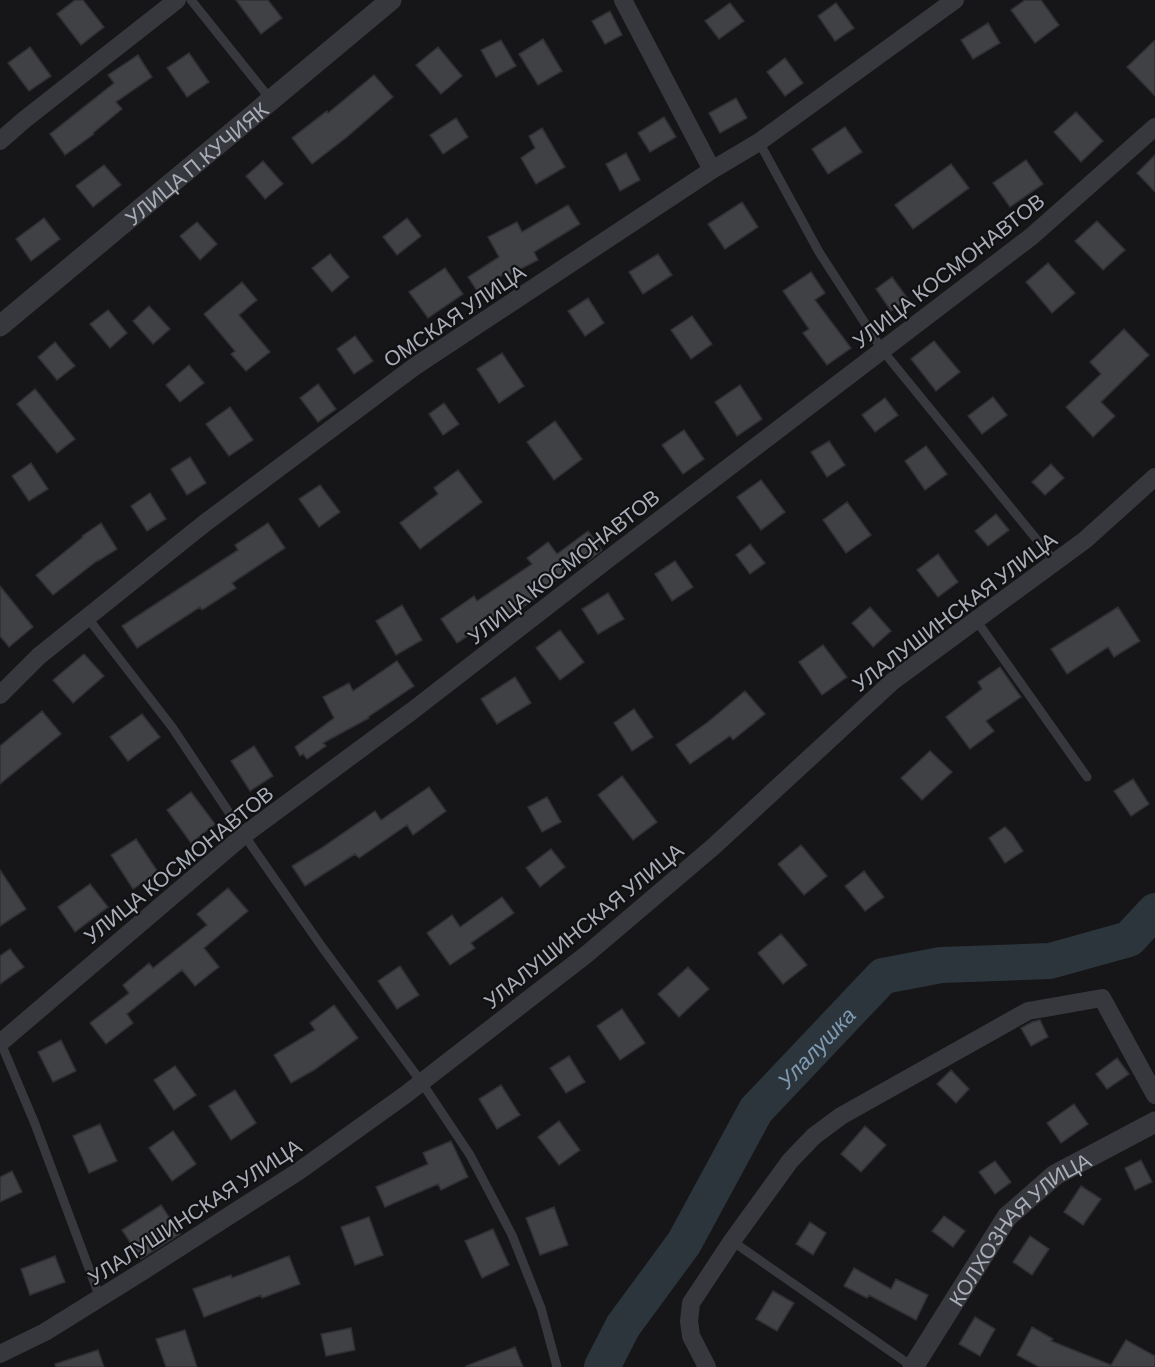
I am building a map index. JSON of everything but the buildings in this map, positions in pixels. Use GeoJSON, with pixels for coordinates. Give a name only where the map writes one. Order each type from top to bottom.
{"type":"FeatureCollection","features":[{"type":"Feature","properties":{"kind":"street"},"geometry":{"type":"LineString","coordinates":[[0,141],[177,0]]}},
{"type":"Feature","properties":{"kind":"street","name":"УЛИЦА П.КУЧИЯК"},"geometry":{"type":"LineString","coordinates":[[0,326],[391,0]]}},
{"type":"Feature","properties":{"kind":"street"},"geometry":{"type":"LineString","coordinates":[[623,0],[712,170]]}},
{"type":"Feature","properties":{"kind":"street","name":"ОМСКАЯ УЛИЦА"},"geometry":{"type":"LineString","coordinates":[[0,695],[39,656],[205,523],[414,368],[712,170],[759,142],[955,0]]}},
{"type":"Feature","properties":{"kind":"street","name":"УЛИЦА КОСМОНАВТОВ"},"geometry":{"type":"LineString","coordinates":[[0,1042],[244,835],[412,711],[1032,236],[1155,127]]}},
{"type":"Feature","properties":{"kind":"street","name":"УЛАЛУШИНСКАЯ УЛИЦА"},"geometry":{"type":"LineString","coordinates":[[0,1354],[45,1332],[299,1171],[422,1083],[587,954],[713,847],[893,681],[1085,540],[1155,477]]}},
{"type":"Feature","properties":{"kind":"street"},"geometry":{"type":"LineString","coordinates":[[707,1367],[691,1336],[689,1321],[691,1303],[732,1240],[790,1161],[814,1136],[841,1116],[1028,1011],[1102,998],[1155,1095]]}},
{"type":"Feature","properties":{"kind":"street","name":"КОЛХОЗНАЯ УЛИЦА"},"geometry":{"type":"LineString","coordinates":[[913,1367],[1006,1217],[1054,1175],[1155,1122]]}},
{"type":"Feature","properties":{"kind":"lane"},"geometry":{"type":"LineString","coordinates":[[191,0],[271,100]]}},
{"type":"Feature","properties":{"kind":"lane"},"geometry":{"type":"LineString","coordinates":[[759,142],[819,252],[883,351],[1055,562]]}},
{"type":"Feature","properties":{"kind":"lane"},"geometry":{"type":"LineString","coordinates":[[87,617],[172,727],[244,835],[322,947],[422,1083],[470,1155],[512,1235],[540,1308],[557,1367]]}},
{"type":"Feature","properties":{"kind":"lane"},"geometry":{"type":"LineString","coordinates":[[976,620],[1088,777]]}},
{"type":"Feature","properties":{"kind":"lane"},"geometry":{"type":"LineString","coordinates":[[0,1042],[35,1124],[100,1298]]}},
{"type":"Feature","properties":{"kind":"lane"},"geometry":{"type":"LineString","coordinates":[[732,1240],[913,1367]]}},
{"type":"Feature","properties":{"kind":"waterway","name":"Улалушка"},"geometry":{"type":"LineString","coordinates":[[602,1367],[623,1326],[684,1243],[756,1110],[883,976],[941,965],[1050,961],[1129,939],[1155,911]]}}]}
